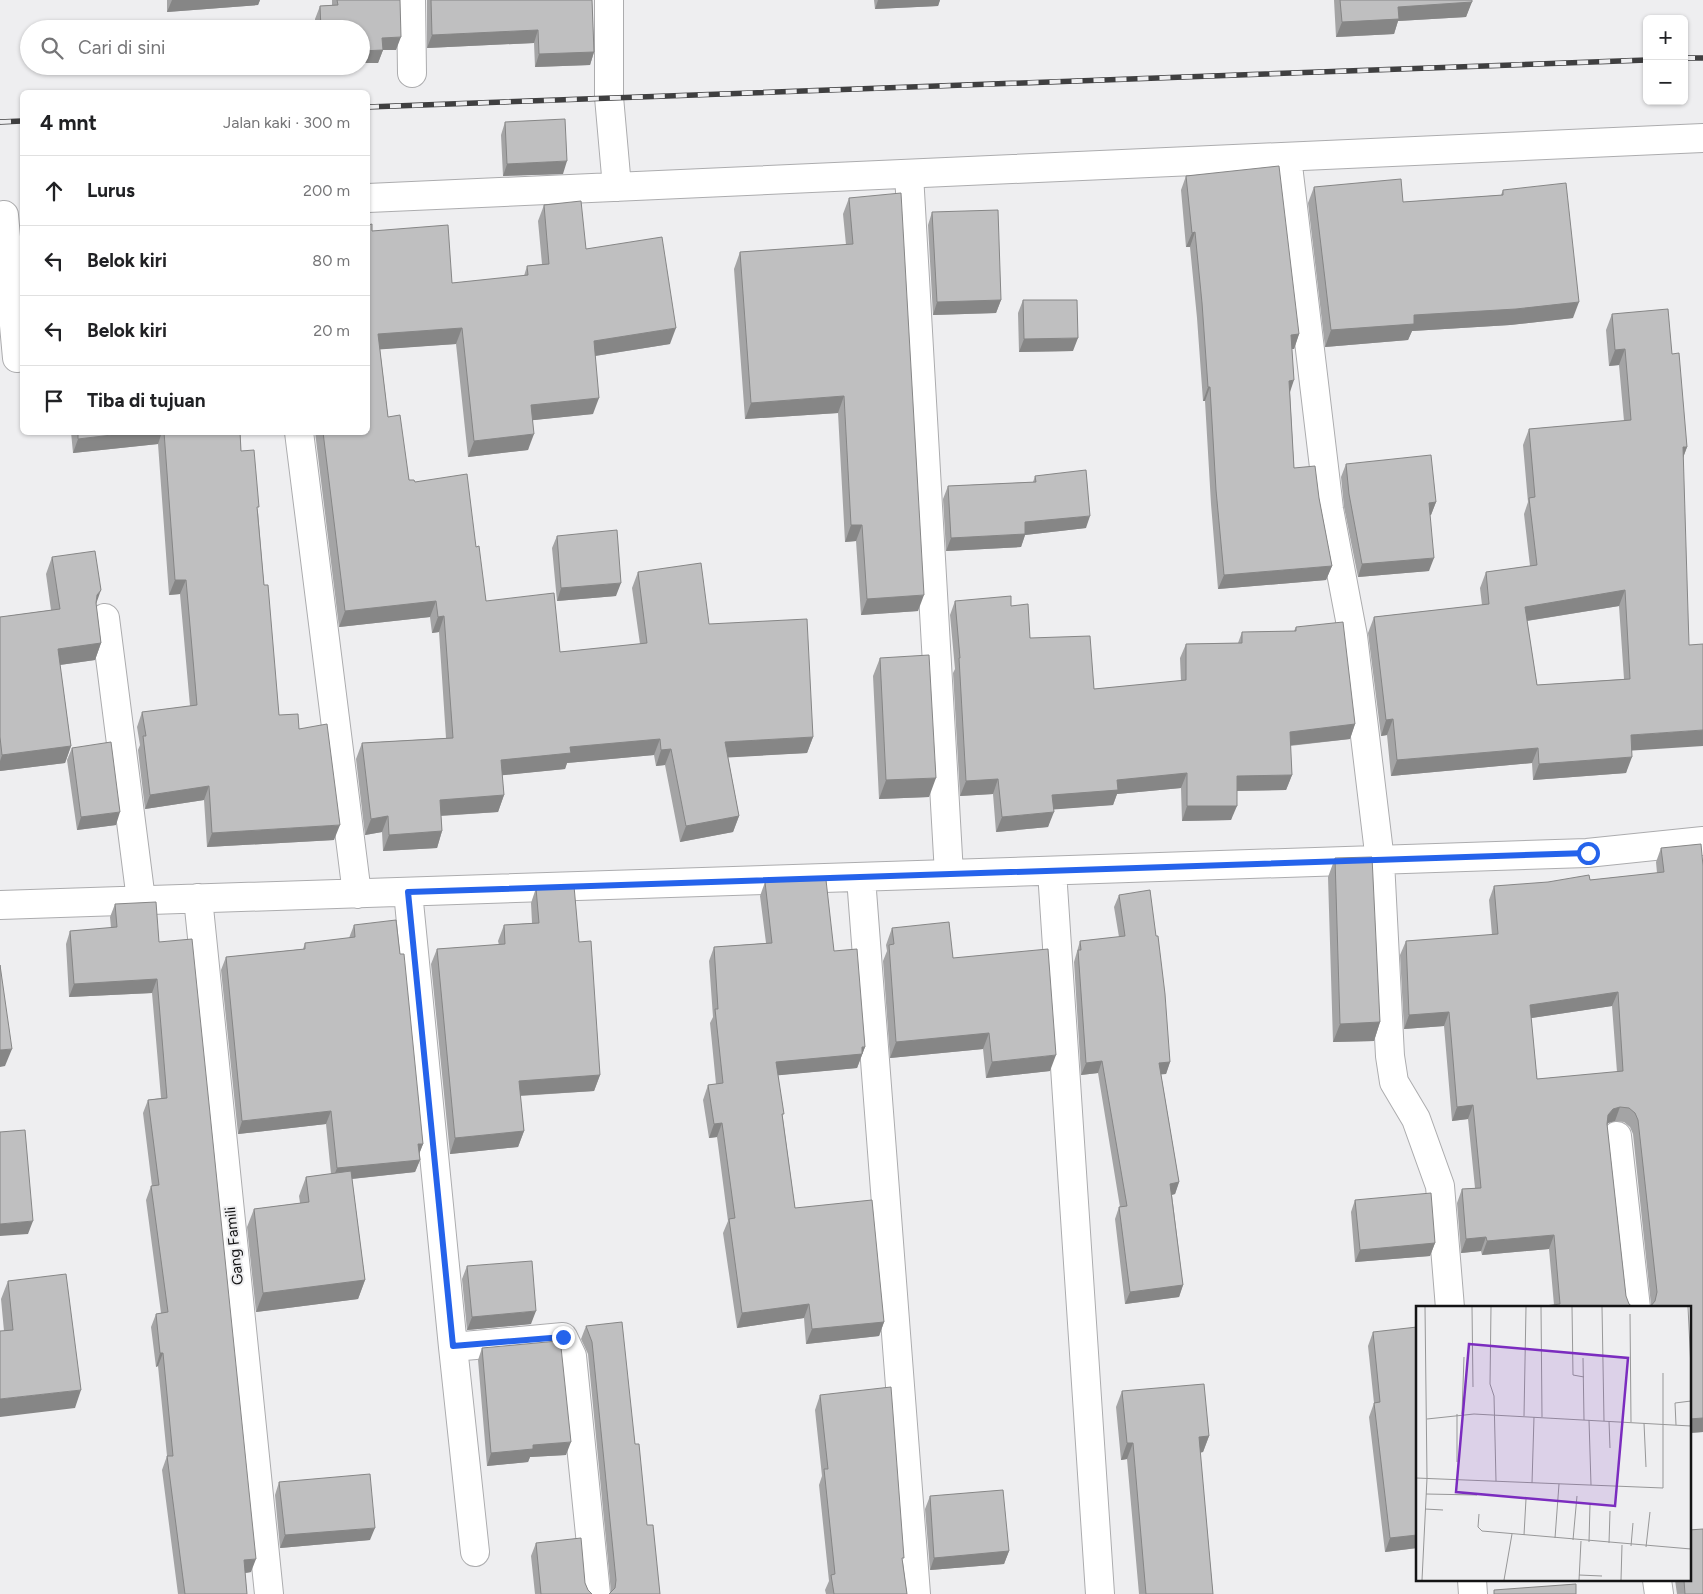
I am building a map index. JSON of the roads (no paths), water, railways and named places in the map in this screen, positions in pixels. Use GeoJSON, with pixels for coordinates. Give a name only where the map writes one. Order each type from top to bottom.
{"type":"FeatureCollection","features":[{"type":"Feature","properties":{"kind":"street"},"geometry":{"type":"LineString","coordinates":[[411,0],[412,73]]}},
{"type":"Feature","properties":{"kind":"street"},"geometry":{"type":"LineString","coordinates":[[609,0],[609,97],[617,187]]}},
{"type":"Feature","properties":{"kind":"street"},"geometry":{"type":"LineString","coordinates":[[370,198],[1703,138]]}},
{"type":"Feature","properties":{"kind":"street"},"geometry":{"type":"LineString","coordinates":[[1287,157],[1329,509],[1354,636],[1380,861],[1390,1056],[1394,1082],[1416,1119],[1440,1186],[1450,1306]]}},
{"type":"Feature","properties":{"kind":"street"},"geometry":{"type":"LineString","coordinates":[[909,174],[949,874]]}},
{"type":"Feature","properties":{"kind":"street"},"geometry":{"type":"LineString","coordinates":[[9,214],[17,358]]}},
{"type":"Feature","properties":{"kind":"street"},"geometry":{"type":"LineString","coordinates":[[299,435],[357,894]]}},
{"type":"Feature","properties":{"kind":"street"},"geometry":{"type":"LineString","coordinates":[[105,618],[141,900]]}},
{"type":"Feature","properties":{"kind":"street"},"geometry":{"type":"LineString","coordinates":[[0,905],[1380,861],[1588,853],[1703,841]]}},
{"type":"Feature","properties":{"kind":"street"},"geometry":{"type":"LineString","coordinates":[[1052,871],[1100,1594]]}},
{"type":"Feature","properties":{"kind":"street"},"geometry":{"type":"LineString","coordinates":[[861,878],[916,1594]]}},
{"type":"Feature","properties":{"kind":"street"},"geometry":{"type":"LineString","coordinates":[[408,892],[475,1552]]}},
{"type":"Feature","properties":{"kind":"street","name":"Gang Famili"},"geometry":{"type":"LineString","coordinates":[[198,898],[269,1594]]}},
{"type":"Feature","properties":{"kind":"street"},"geometry":{"type":"LineString","coordinates":[[1617,1136],[1636,1306]]}},
{"type":"Feature","properties":{"kind":"street"},"geometry":{"type":"LineString","coordinates":[[453,1346],[563,1337],[572,1356],[596,1594]]}},
{"type":"Feature","properties":{"kind":"railway"},"geometry":{"type":"LineString","coordinates":[[1688,58],[1703,58]]}},
{"type":"Feature","properties":{"kind":"railway"},"geometry":{"type":"LineString","coordinates":[[370,107],[1643,60]]}},
{"type":"Feature","properties":{"kind":"railway"},"geometry":{"type":"LineString","coordinates":[[0,122],[20,121]]}}]}
